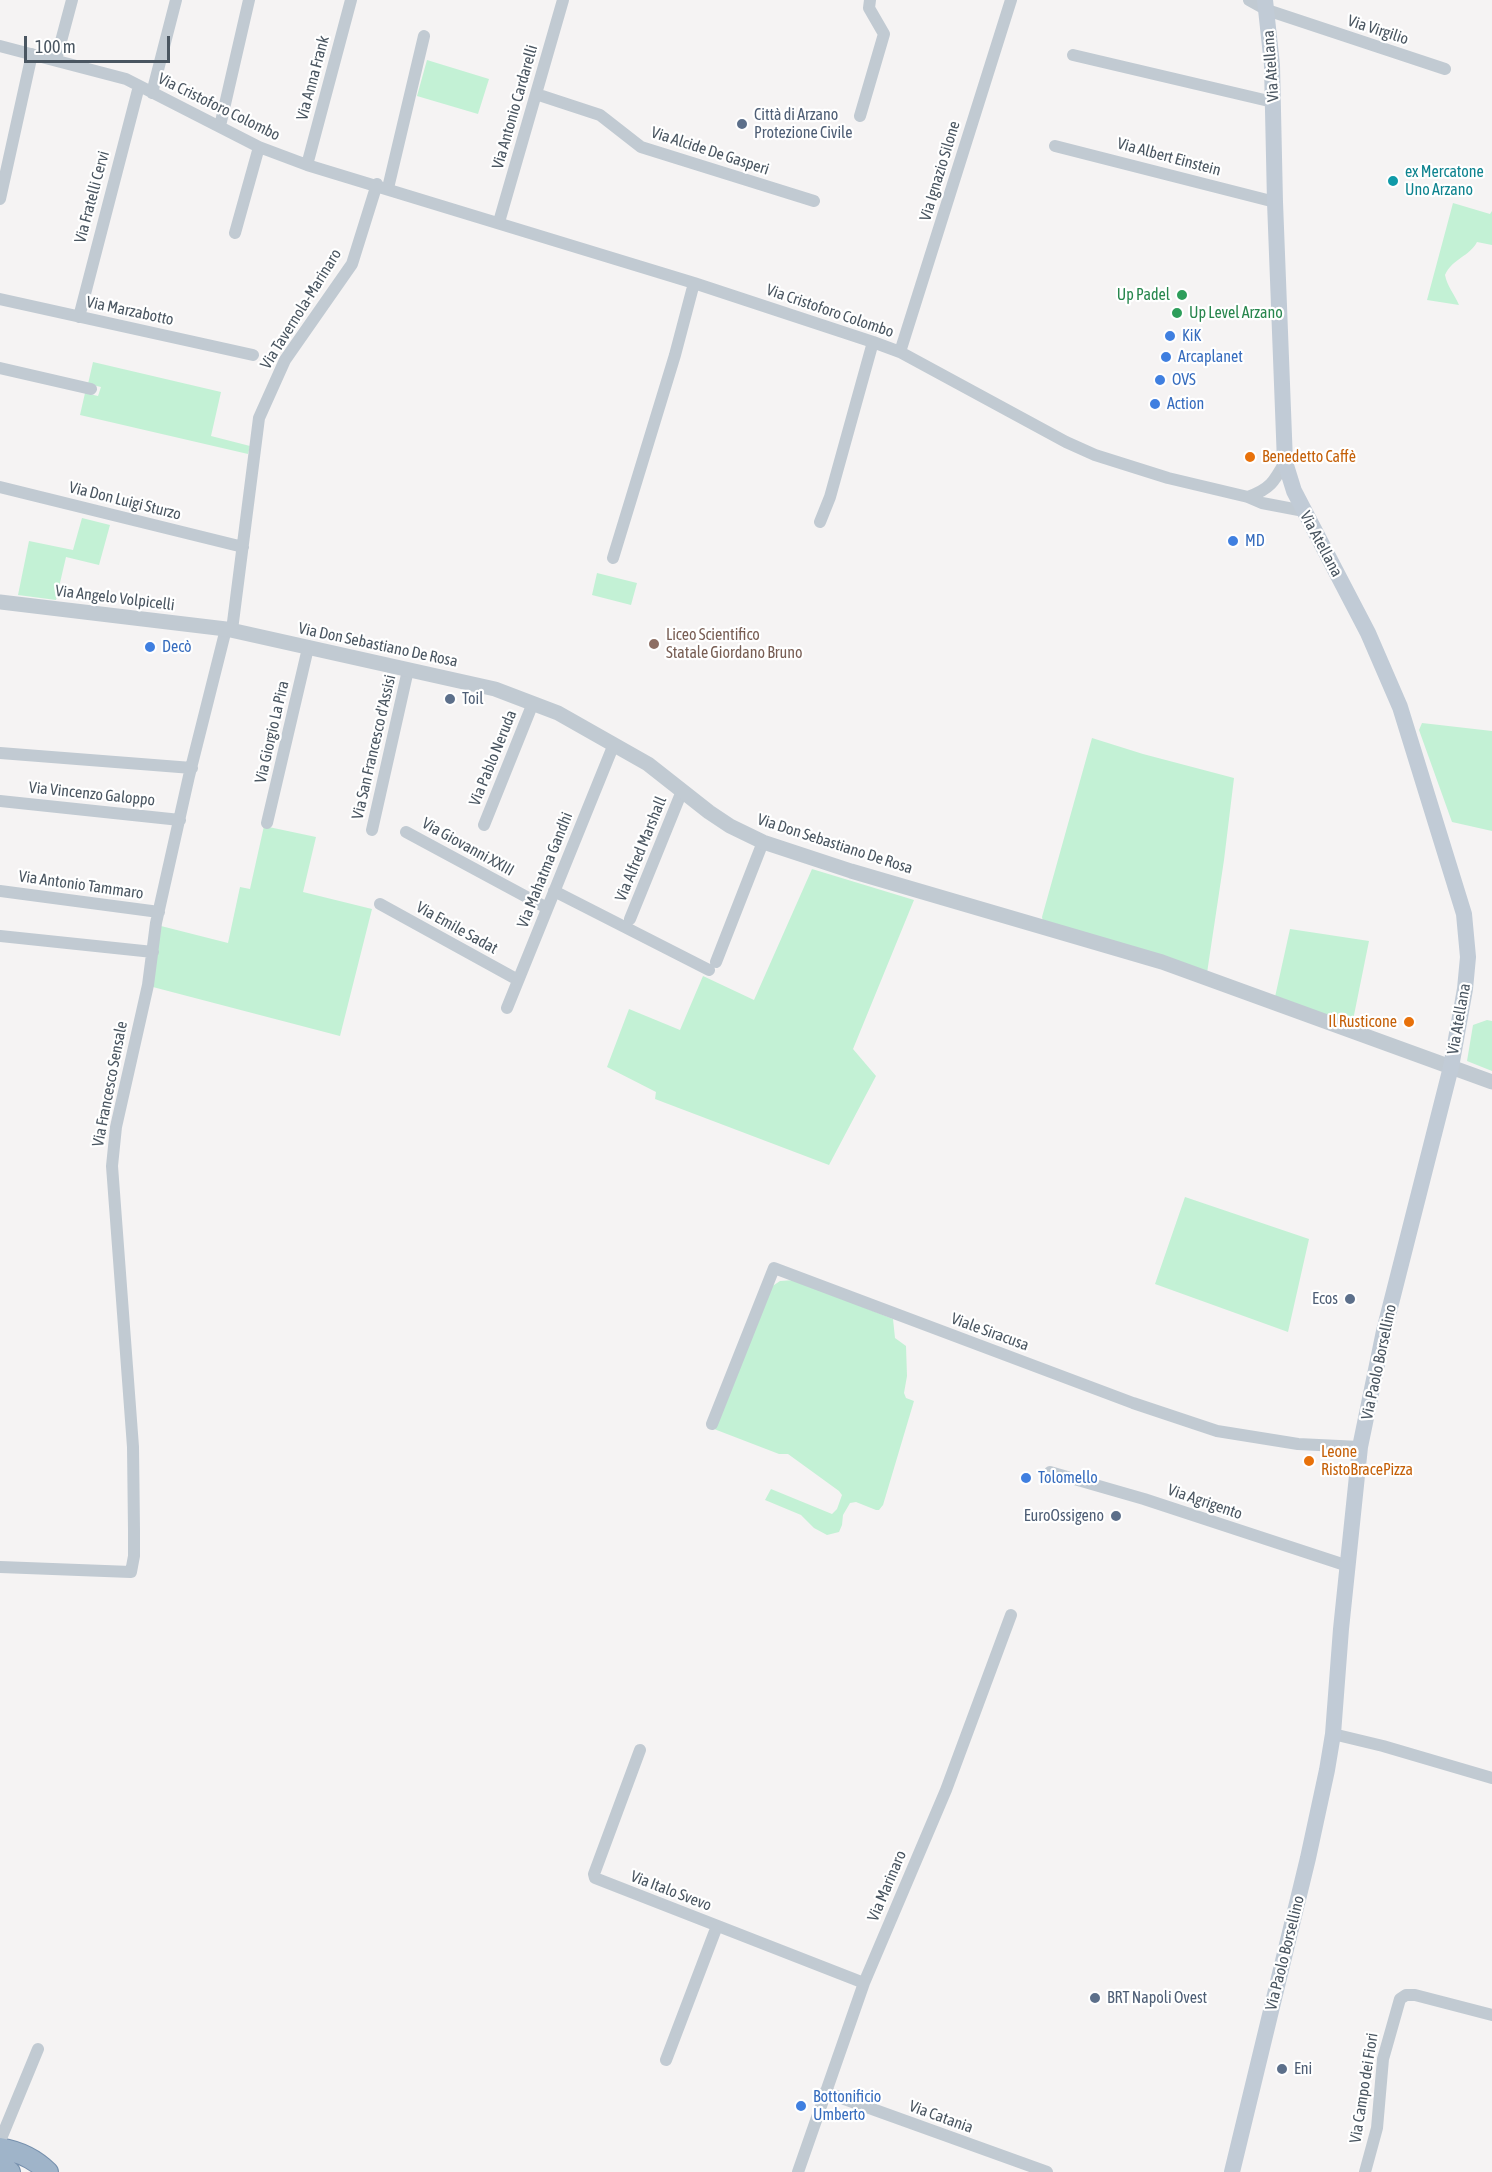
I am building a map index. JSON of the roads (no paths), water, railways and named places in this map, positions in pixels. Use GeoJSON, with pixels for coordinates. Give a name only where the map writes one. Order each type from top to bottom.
{"type":"FeatureCollection","features":[{"type":"Feature","properties":{"kind":"highway"},"geometry":{"type":"LineString","coordinates":[[0,2148],[11,2150],[40,2164],[48,2172]]}},
{"type":"Feature","properties":{"kind":"highway"},"geometry":{"type":"LineString","coordinates":[[0,2164],[10,2172]]}},
{"type":"Feature","properties":{"kind":"main road","name":"Via Atellana"},"geometry":{"type":"LineString","coordinates":[[1266,5],[1272,65],[1285,462],[1304,512],[1368,633],[1400,707],[1464,914],[1468,957],[1465,989],[1451,1067]]}},
{"type":"Feature","properties":{"kind":"main road","name":"Via Paolo Borsellino"},"geometry":{"type":"LineString","coordinates":[[1232,2172],[1327,1770],[1333,1734],[1360,1447],[1384,1331],[1451,1067]]}},
{"type":"Feature","properties":{"kind":"street"},"geometry":{"type":"LineString","coordinates":[[56,60],[72,0]]}},
{"type":"Feature","properties":{"kind":"street"},"geometry":{"type":"LineString","coordinates":[[152,93],[176,0]]}},
{"type":"Feature","properties":{"kind":"street"},"geometry":{"type":"LineString","coordinates":[[220,126],[249,0]]}},
{"type":"Feature","properties":{"kind":"street","name":"Via Anna Frank"},"geometry":{"type":"LineString","coordinates":[[307,165],[351,0]]}},
{"type":"Feature","properties":{"kind":"street","name":"Via Antonio Cardarelli"},"geometry":{"type":"LineString","coordinates":[[499,222],[562,0]]}},
{"type":"Feature","properties":{"kind":"street"},"geometry":{"type":"LineString","coordinates":[[860,116],[884,34],[869,8],[870,0]]}},
{"type":"Feature","properties":{"kind":"street","name":"Via Ignazio Silone"},"geometry":{"type":"LineString","coordinates":[[900,352],[1011,0]]}},
{"type":"Feature","properties":{"kind":"street","name":"Via Virgilio"},"geometry":{"type":"LineString","coordinates":[[1249,0],[1445,69]]}},
{"type":"Feature","properties":{"kind":"street"},"geometry":{"type":"LineString","coordinates":[[382,186],[424,36]]}},
{"type":"Feature","properties":{"kind":"street","name":"Via Cristoforo Colombo"},"geometry":{"type":"LineString","coordinates":[[0,46],[126,79],[259,147],[307,165],[694,283],[900,352],[1066,442],[1095,455],[1168,478],[1304,512]]}},
{"type":"Feature","properties":{"kind":"street"},"geometry":{"type":"LineString","coordinates":[[0,200],[32,54]]}},
{"type":"Feature","properties":{"kind":"street"},"geometry":{"type":"LineString","coordinates":[[1073,55],[1273,102]]}},
{"type":"Feature","properties":{"kind":"street","name":"Via Fratelli Cervi"},"geometry":{"type":"LineString","coordinates":[[79,316],[139,86]]}},
{"type":"Feature","properties":{"kind":"street","name":"Via Alcide De Gasperi"},"geometry":{"type":"LineString","coordinates":[[536,94],[600,115],[641,147],[814,201]]}},
{"type":"Feature","properties":{"kind":"street","name":"Via Albert Einstein"},"geometry":{"type":"LineString","coordinates":[[1055,146],[1275,202]]}},
{"type":"Feature","properties":{"kind":"street"},"geometry":{"type":"LineString","coordinates":[[235,233],[259,147]]}},
{"type":"Feature","properties":{"kind":"street","name":"Via Tavernola-Marinaro"},"geometry":{"type":"LineString","coordinates":[[229,630],[243,547],[259,418],[285,360],[352,264],[382,186]]}},
{"type":"Feature","properties":{"kind":"street"},"geometry":{"type":"LineString","coordinates":[[613,558],[694,283]]}},
{"type":"Feature","properties":{"kind":"street","name":"Via Marzabotto"},"geometry":{"type":"LineString","coordinates":[[0,299],[253,355]]}},
{"type":"Feature","properties":{"kind":"street"},"geometry":{"type":"LineString","coordinates":[[820,522],[830,497],[873,342]]}},
{"type":"Feature","properties":{"kind":"street"},"geometry":{"type":"LineString","coordinates":[[0,368],[91,389]]}},
{"type":"Feature","properties":{"kind":"street"},"geometry":{"type":"LineString","coordinates":[[1248,497],[1271,486],[1285,462]]}},
{"type":"Feature","properties":{"kind":"street","name":"Via Don Luigi Sturzo"},"geometry":{"type":"LineString","coordinates":[[0,487],[243,547]]}},
{"type":"Feature","properties":{"kind":"street","name":"Via Angelo Volpicelli"},"geometry":{"type":"LineString","coordinates":[[0,602],[229,630]]}},
{"type":"Feature","properties":{"kind":"street","name":"Via Don Sebastiano De Rosa"},"geometry":{"type":"LineString","coordinates":[[229,630],[495,689],[558,713],[614,744],[657,770],[723,821],[763,842],[851,871],[1161,962],[1492,1082]]}},
{"type":"Feature","properties":{"kind":"street","name":"Via Francesco Sensale"},"geometry":{"type":"LineString","coordinates":[[0,1567],[131,1572],[134,1556],[133,1447],[112,1166],[116,1127],[148,985],[159,912],[192,768],[229,630]]}},
{"type":"Feature","properties":{"kind":"street","name":"Via Giorgio La Pira"},"geometry":{"type":"LineString","coordinates":[[267,823],[308,648]]}},
{"type":"Feature","properties":{"kind":"street","name":"Via San Francesco d'Assisi"},"geometry":{"type":"LineString","coordinates":[[372,830],[408,670]]}},
{"type":"Feature","properties":{"kind":"street","name":"Via Pablo Neruda"},"geometry":{"type":"LineString","coordinates":[[484,825],[533,703]]}},
{"type":"Feature","properties":{"kind":"street","name":"Via Mahatma Gandhi"},"geometry":{"type":"LineString","coordinates":[[507,1008],[614,744]]}},
{"type":"Feature","properties":{"kind":"street"},"geometry":{"type":"LineString","coordinates":[[0,753],[192,768]]}},
{"type":"Feature","properties":{"kind":"street","name":"Via Alfred Marshall"},"geometry":{"type":"LineString","coordinates":[[630,920],[682,791]]}},
{"type":"Feature","properties":{"kind":"street","name":"Via Vincenzo Galoppo"},"geometry":{"type":"LineString","coordinates":[[0,801],[180,820]]}},
{"type":"Feature","properties":{"kind":"street","name":"Via Giovanni XXIII"},"geometry":{"type":"LineString","coordinates":[[406,832],[547,909]]}},
{"type":"Feature","properties":{"kind":"street"},"geometry":{"type":"LineString","coordinates":[[554,891],[712,966],[763,842]]}},
{"type":"Feature","properties":{"kind":"street","name":"Via Antonio Tammaro"},"geometry":{"type":"LineString","coordinates":[[0,891],[159,912]]}},
{"type":"Feature","properties":{"kind":"street","name":"Via Emile Sadat"},"geometry":{"type":"LineString","coordinates":[[380,904],[518,980]]}},
{"type":"Feature","properties":{"kind":"street"},"geometry":{"type":"LineString","coordinates":[[0,936],[153,952]]}},
{"type":"Feature","properties":{"kind":"street","name":"Viale Siracusa"},"geometry":{"type":"LineString","coordinates":[[712,1424],[774,1268],[1111,1395],[1216,1431],[1298,1444],[1360,1447]]}},
{"type":"Feature","properties":{"kind":"street","name":"Via Agrigento"},"geometry":{"type":"LineString","coordinates":[[1050,1472],[1144,1499],[1348,1566]]}},
{"type":"Feature","properties":{"kind":"street","name":"Via Marinaro"},"geometry":{"type":"LineString","coordinates":[[798,2172],[864,1983],[946,1790],[1011,1615]]}},
{"type":"Feature","properties":{"kind":"street"},"geometry":{"type":"LineString","coordinates":[[1333,1734],[1383,1746],[1491,1778]]}},
{"type":"Feature","properties":{"kind":"street","name":"Via Italo Svevo"},"geometry":{"type":"LineString","coordinates":[[640,1750],[594,1877],[864,1983]]}},
{"type":"Feature","properties":{"kind":"street"},"geometry":{"type":"LineString","coordinates":[[666,2060],[717,1926]]}},
{"type":"Feature","properties":{"kind":"street","name":"Via Campo dei Fiori"},"geometry":{"type":"LineString","coordinates":[[1365,2172],[1377,2128],[1383,2059],[1400,1999],[1406,1995],[1415,1995],[1492,2015]]}},
{"type":"Feature","properties":{"kind":"street"},"geometry":{"type":"LineString","coordinates":[[0,2141],[38,2049]]}},
{"type":"Feature","properties":{"kind":"street","name":"Via Catania"},"geometry":{"type":"LineString","coordinates":[[825,2092],[1047,2172]]}},
{"type":"Feature","properties":{"kind":"place","name":"Città di Arzano Protezione Civile"},"geometry":{"type":"Point","coordinates":[742,124]}},
{"type":"Feature","properties":{"kind":"place","name":"ex Mercatone Uno Arzano"},"geometry":{"type":"Point","coordinates":[1393,181]}},
{"type":"Feature","properties":{"kind":"place","name":"Up Padel"},"geometry":{"type":"Point","coordinates":[1182,295]}},
{"type":"Feature","properties":{"kind":"place","name":"Up Level Arzano"},"geometry":{"type":"Point","coordinates":[1177,313]}},
{"type":"Feature","properties":{"kind":"place","name":"KiK"},"geometry":{"type":"Point","coordinates":[1170,336]}},
{"type":"Feature","properties":{"kind":"place","name":"Arcaplanet"},"geometry":{"type":"Point","coordinates":[1166,357]}},
{"type":"Feature","properties":{"kind":"place","name":"OVS"},"geometry":{"type":"Point","coordinates":[1160,380]}},
{"type":"Feature","properties":{"kind":"place","name":"Action"},"geometry":{"type":"Point","coordinates":[1155,404]}},
{"type":"Feature","properties":{"kind":"place","name":"Benedetto Caffè"},"geometry":{"type":"Point","coordinates":[1250,457]}},
{"type":"Feature","properties":{"kind":"place","name":"MD"},"geometry":{"type":"Point","coordinates":[1233,541]}},
{"type":"Feature","properties":{"kind":"place","name":"Liceo Scientifico Statale Giordano Bruno"},"geometry":{"type":"Point","coordinates":[654,644]}},
{"type":"Feature","properties":{"kind":"place","name":"Decò"},"geometry":{"type":"Point","coordinates":[150,647]}},
{"type":"Feature","properties":{"kind":"place","name":"Toil"},"geometry":{"type":"Point","coordinates":[450,699]}},
{"type":"Feature","properties":{"kind":"place","name":"Il Rusticone"},"geometry":{"type":"Point","coordinates":[1409,1022]}},
{"type":"Feature","properties":{"kind":"place","name":"Ecos"},"geometry":{"type":"Point","coordinates":[1350,1299]}},
{"type":"Feature","properties":{"kind":"place","name":"Leone RistoBracePizza"},"geometry":{"type":"Point","coordinates":[1309,1461]}},
{"type":"Feature","properties":{"kind":"place","name":"Tolomello"},"geometry":{"type":"Point","coordinates":[1026,1478]}},
{"type":"Feature","properties":{"kind":"place","name":"EuroOssigeno"},"geometry":{"type":"Point","coordinates":[1116,1516]}},
{"type":"Feature","properties":{"kind":"place","name":"BRT Napoli Ovest"},"geometry":{"type":"Point","coordinates":[1095,1998]}},
{"type":"Feature","properties":{"kind":"place","name":"Eni"},"geometry":{"type":"Point","coordinates":[1282,2069]}},
{"type":"Feature","properties":{"kind":"place","name":"Bottonificio Umberto"},"geometry":{"type":"Point","coordinates":[801,2106]}}]}
